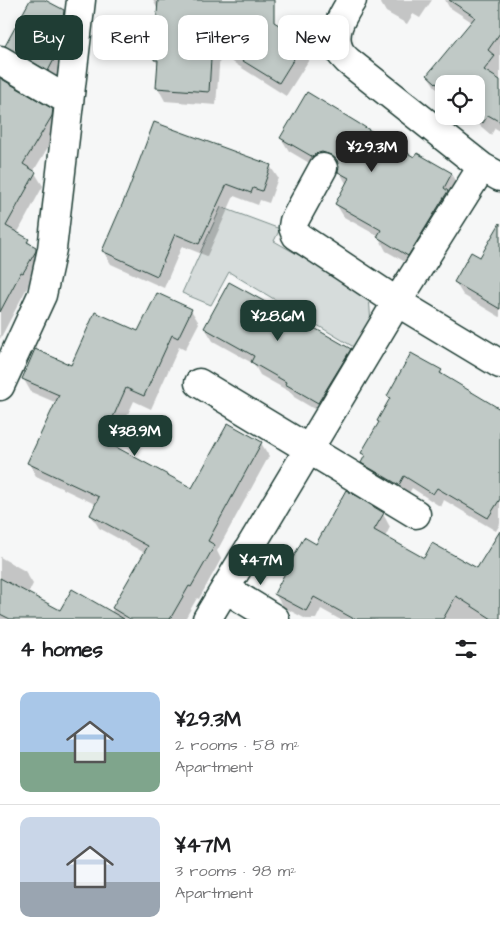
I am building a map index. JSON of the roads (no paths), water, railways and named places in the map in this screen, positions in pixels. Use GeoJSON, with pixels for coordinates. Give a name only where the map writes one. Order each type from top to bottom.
{"type":"FeatureCollection","features":[{"type":"Feature","properties":{"kind":"street"},"geometry":{"type":"LineString","coordinates":[[0,386],[42,295],[52,249],[81,0]]}},
{"type":"Feature","properties":{"kind":"street"},"geometry":{"type":"LineString","coordinates":[[207,619],[397,302],[491,172],[348,61],[340,51],[336,40],[337,29],[352,0]]}},
{"type":"Feature","properties":{"kind":"street"},"geometry":{"type":"LineString","coordinates":[[0,60],[69,101]]}},
{"type":"Feature","properties":{"kind":"street"},"geometry":{"type":"LineString","coordinates":[[323,168],[294,221],[293,227],[296,236],[397,302],[500,364]]}},
{"type":"Feature","properties":{"kind":"street"},"geometry":{"type":"LineString","coordinates":[[199,383],[416,514]]}},
{"type":"Feature","properties":{"kind":"street"},"geometry":{"type":"LineString","coordinates":[[226,589],[275,619]]}}]}
